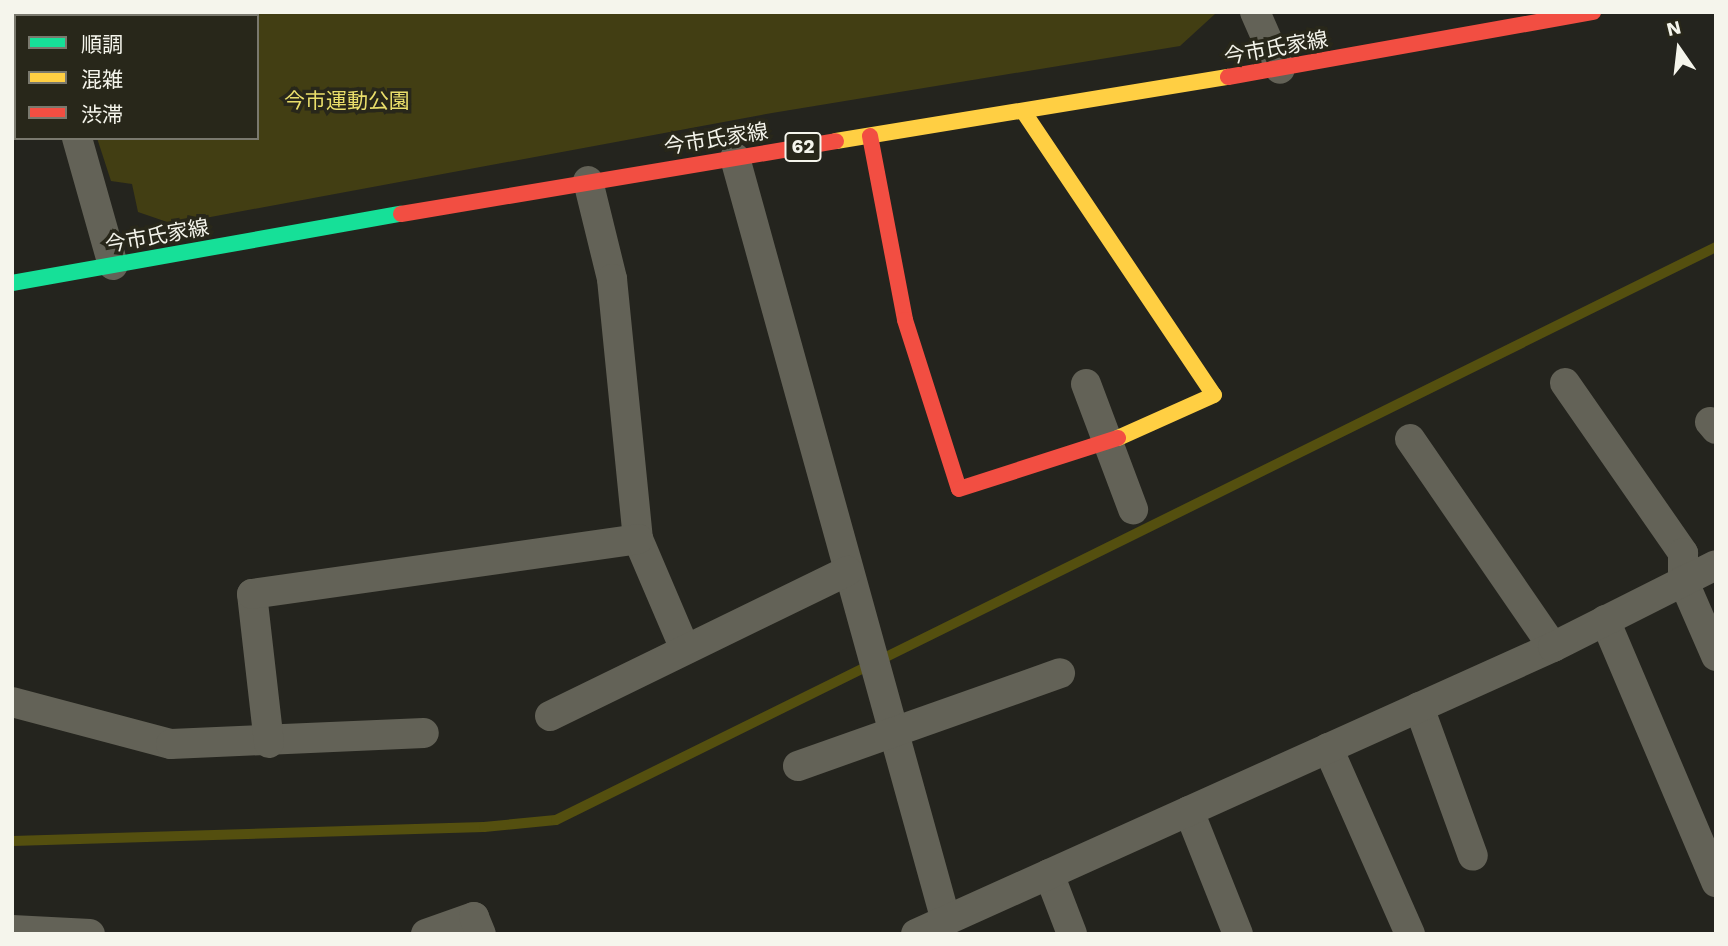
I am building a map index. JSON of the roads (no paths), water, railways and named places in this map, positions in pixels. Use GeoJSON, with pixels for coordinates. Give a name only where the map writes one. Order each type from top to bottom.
{"type":"FeatureCollection","features":[{"type":"Feature","properties":{"kind":"main road","name":"今市氏家線"},"geometry":{"type":"LineString","coordinates":[[12,283],[588,181],[1280,69],[1593,12]]}},
{"type":"Feature","properties":{"kind":"main road"},"geometry":{"type":"LineString","coordinates":[[870,136],[905,320],[959,489],[1107,443],[1214,395],[1023,111]]}},
{"type":"Feature","properties":{"kind":"street"},"geometry":{"type":"LineString","coordinates":[[1255,12],[1280,69]]}},
{"type":"Feature","properties":{"kind":"street"},"geometry":{"type":"LineString","coordinates":[[78,140],[113,265]]}},
{"type":"Feature","properties":{"kind":"street"},"geometry":{"type":"LineString","coordinates":[[735,158],[847,571],[896,730],[946,920]]}},
{"type":"Feature","properties":{"kind":"street"},"geometry":{"type":"LineString","coordinates":[[588,181],[612,279],[638,539],[684,647]]}},
{"type":"Feature","properties":{"kind":"street"},"geometry":{"type":"LineString","coordinates":[[1565,383],[1683,553],[1684,580],[1716,656]]}},
{"type":"Feature","properties":{"kind":"street"},"geometry":{"type":"LineString","coordinates":[[1086,384],[1133,509]]}},
{"type":"Feature","properties":{"kind":"street"},"geometry":{"type":"LineString","coordinates":[[1410,439],[1553,648]]}},
{"type":"Feature","properties":{"kind":"street"},"geometry":{"type":"LineString","coordinates":[[269,743],[252,594],[638,539]]}},
{"type":"Feature","properties":{"kind":"street"},"geometry":{"type":"LineString","coordinates":[[916,934],[1553,648],[1716,565]]}},
{"type":"Feature","properties":{"kind":"street"},"geometry":{"type":"LineString","coordinates":[[550,716],[684,647],[847,571]]}},
{"type":"Feature","properties":{"kind":"street"},"geometry":{"type":"LineString","coordinates":[[1605,620],[1716,882]]}},
{"type":"Feature","properties":{"kind":"street"},"geometry":{"type":"LineString","coordinates":[[798,766],[1060,673]]}},
{"type":"Feature","properties":{"kind":"street"},"geometry":{"type":"LineString","coordinates":[[12,702],[171,744],[269,743],[424,733]]}},
{"type":"Feature","properties":{"kind":"street"},"geometry":{"type":"LineString","coordinates":[[1419,707],[1473,856]]}},
{"type":"Feature","properties":{"kind":"street"},"geometry":{"type":"LineString","coordinates":[[1328,748],[1409,934]]}},
{"type":"Feature","properties":{"kind":"street"},"geometry":{"type":"LineString","coordinates":[[1189,811],[1238,934]]}},
{"type":"Feature","properties":{"kind":"street"},"geometry":{"type":"LineString","coordinates":[[1049,874],[1072,934]]}},
{"type":"Feature","properties":{"kind":"street"},"geometry":{"type":"LineString","coordinates":[[426,934],[474,916],[481,934]]}},
{"type":"Feature","properties":{"kind":"street"},"geometry":{"type":"LineString","coordinates":[[12,930],[90,934]]}},
{"type":"Feature","properties":{"kind":"waterway"},"geometry":{"type":"LineString","coordinates":[[12,841],[484,827],[556,820],[1716,247]]}},
{"type":"Feature","properties":{"kind":"park label","name":"今市運動公園"},"geometry":{"type":"Point","coordinates":[347,101]}}]}
